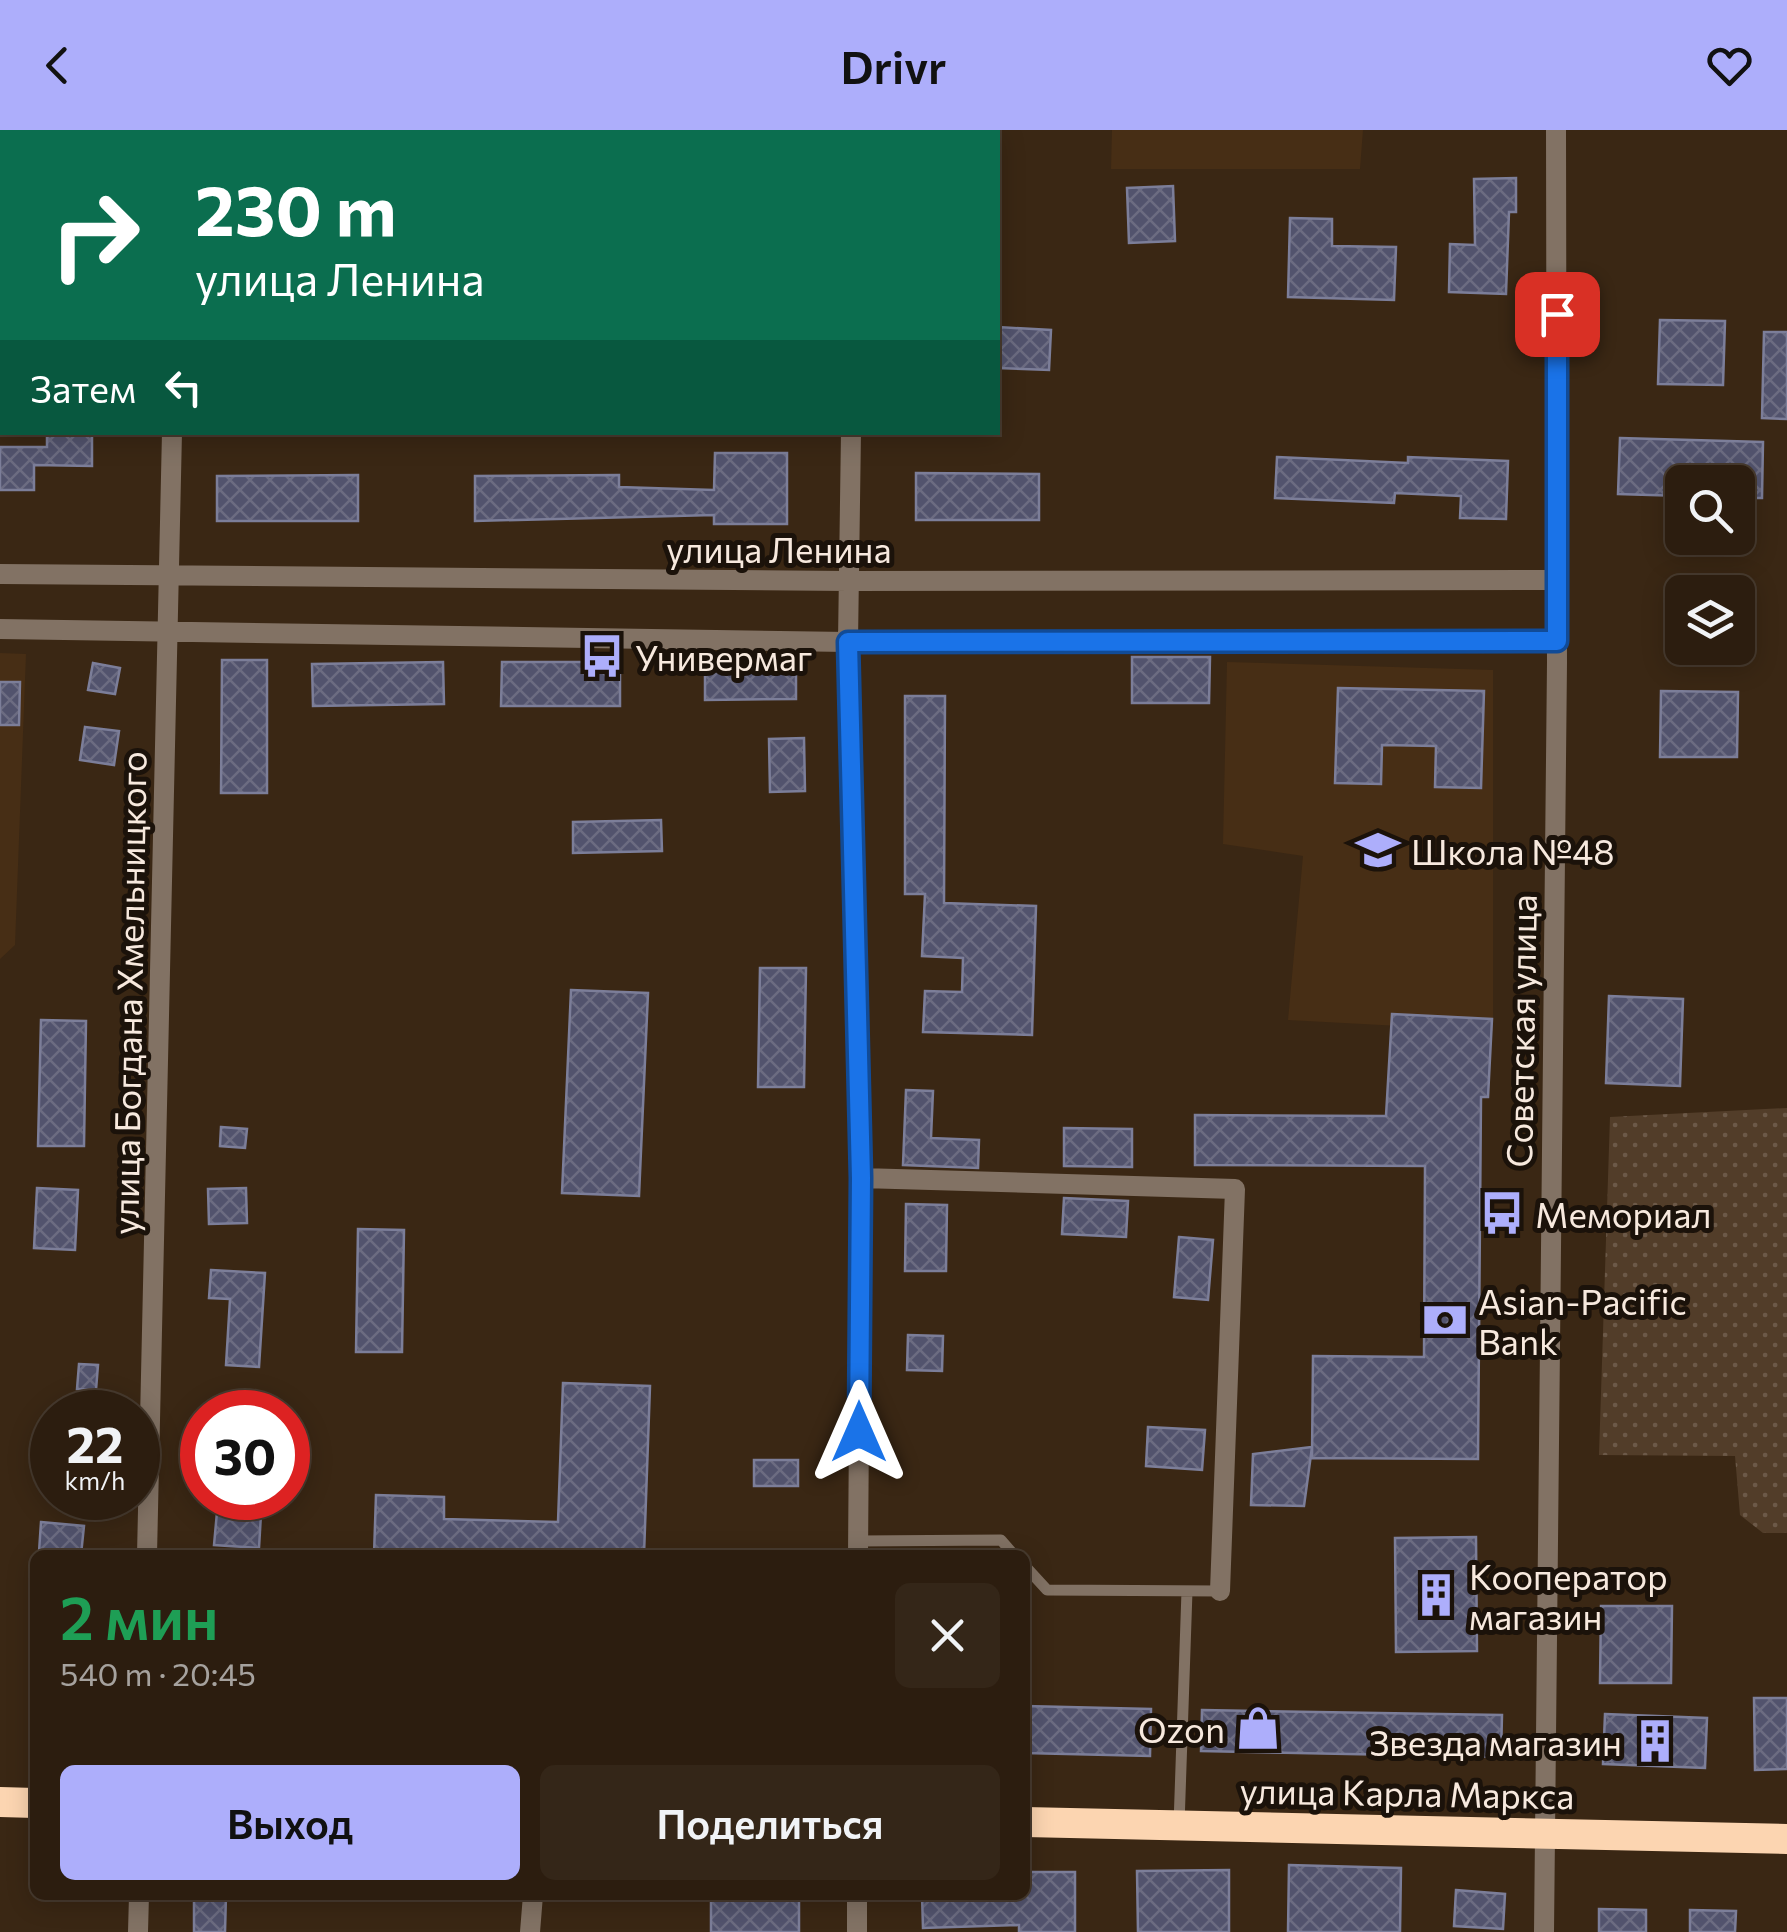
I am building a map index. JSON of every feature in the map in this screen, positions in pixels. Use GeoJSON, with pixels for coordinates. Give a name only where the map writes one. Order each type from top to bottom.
{"type":"FeatureCollection","features":[{"type":"Feature","properties":{"kind":"highway"},"geometry":{"type":"LineString","coordinates":[[0,1802],[30,1803]]}},
{"type":"Feature","properties":{"kind":"highway","name":"улица Карла Маркса"},"geometry":{"type":"LineString","coordinates":[[1030,1822],[1787,1839]]}},
{"type":"Feature","properties":{"kind":"street","name":"Советская улица"},"geometry":{"type":"LineString","coordinates":[[1544,1932],[1557,641],[1556,130]]}},
{"type":"Feature","properties":{"kind":"street","name":"улица Богдана Хмельницкого"},"geometry":{"type":"LineString","coordinates":[[147,1550],[172,574],[172,435]]}},
{"type":"Feature","properties":{"kind":"street"},"geometry":{"type":"LineString","coordinates":[[851,435],[848,642],[861,1178],[858,1548]]}},
{"type":"Feature","properties":{"kind":"street","name":"улица Ленина"},"geometry":{"type":"LineString","coordinates":[[0,574],[848,581],[1557,580]]}},
{"type":"Feature","properties":{"kind":"street"},"geometry":{"type":"LineString","coordinates":[[0,630],[848,642],[1557,641]]}},
{"type":"Feature","properties":{"kind":"street"},"geometry":{"type":"LineString","coordinates":[[861,1178],[1234,1189],[1220,1591]]}},
{"type":"Feature","properties":{"kind":"street"},"geometry":{"type":"LineString","coordinates":[[138,1900],[138,1932]]}},
{"type":"Feature","properties":{"kind":"street"},"geometry":{"type":"LineString","coordinates":[[530,1932],[533,1900]]}},
{"type":"Feature","properties":{"kind":"street"},"geometry":{"type":"LineString","coordinates":[[857,1900],[857,1932]]}},
{"type":"Feature","properties":{"kind":"lane"},"geometry":{"type":"LineString","coordinates":[[858,1548],[1001,1540],[1010,1550]]}},
{"type":"Feature","properties":{"kind":"lane"},"geometry":{"type":"LineString","coordinates":[[1030,1571],[1047,1590],[1220,1591]]}},
{"type":"Feature","properties":{"kind":"lane"},"geometry":{"type":"LineString","coordinates":[[1179,1825],[1187,1591]]}},
{"type":"Feature","properties":{"kind":"shaded area"},"geometry":{"type":"Polygon","coordinates":[[[1112,130],[1363,130],[1360,169],[1111,169],[1112,130]]]}},
{"type":"Feature","properties":{"kind":"shaded area"},"geometry":{"type":"Polygon","coordinates":[[[0,653],[26,654],[15,945],[0,959],[0,653]]]}},
{"type":"Feature","properties":{"kind":"shaded area","name":"Школа №48"},"geometry":{"type":"Polygon","coordinates":[[[1227,662],[1493,670],[1493,1031],[1288,1020],[1303,856],[1223,844],[1227,662]]]}},
{"type":"Feature","properties":{"kind":"shaded area"},"geometry":{"type":"Polygon","coordinates":[[[1787,1108],[1787,1533],[1763,1533],[1740,1515],[1735,1456],[1599,1455],[1610,1117],[1787,1108]]]}},
{"type":"Feature","properties":{"kind":"building"},"geometry":{"type":"Polygon","coordinates":[[[1516,178],[1516,212],[1509,212],[1506,294],[1449,292],[1450,244],[1475,245],[1474,179],[1516,178]]]}},
{"type":"Feature","properties":{"kind":"building"},"geometry":{"type":"Polygon","coordinates":[[[1173,186],[1175,241],[1129,243],[1127,188],[1173,186]]]}},
{"type":"Feature","properties":{"kind":"building"},"geometry":{"type":"Polygon","coordinates":[[[1290,218],[1332,219],[1332,246],[1396,247],[1394,300],[1288,297],[1290,218]]]}},
{"type":"Feature","properties":{"kind":"building"},"geometry":{"type":"Polygon","coordinates":[[[1660,320],[1725,321],[1723,385],[1658,384],[1660,320]]]}},
{"type":"Feature","properties":{"kind":"building"},"geometry":{"type":"Polygon","coordinates":[[[1000,327],[1051,330],[1049,370],[1000,368],[1000,327]]]}},
{"type":"Feature","properties":{"kind":"building"},"geometry":{"type":"Polygon","coordinates":[[[1764,332],[1787,332],[1787,419],[1762,418],[1764,332]]]}},
{"type":"Feature","properties":{"kind":"building"},"geometry":{"type":"Polygon","coordinates":[[[47,435],[92,435],[92,466],[34,465],[34,490],[0,490],[0,447],[47,447],[47,435]]]}},
{"type":"Feature","properties":{"kind":"building"},"geometry":{"type":"Polygon","coordinates":[[[1620,438],[1763,442],[1762,498],[1755,498],[1755,465],[1665,465],[1665,495],[1618,494],[1620,438]]]}},
{"type":"Feature","properties":{"kind":"building"},"geometry":{"type":"Polygon","coordinates":[[[715,453],[787,453],[787,524],[714,524],[714,515],[475,521],[475,476],[619,475],[619,487],[714,490],[715,453]]]}},
{"type":"Feature","properties":{"kind":"building"},"geometry":{"type":"Polygon","coordinates":[[[1277,457],[1408,463],[1408,457],[1508,461],[1506,519],[1460,518],[1461,496],[1395,493],[1394,503],[1275,498],[1277,457]]]}},
{"type":"Feature","properties":{"kind":"building"},"geometry":{"type":"Polygon","coordinates":[[[916,473],[1039,474],[1039,520],[916,520],[916,473]]]}},
{"type":"Feature","properties":{"kind":"building"},"geometry":{"type":"Polygon","coordinates":[[[358,475],[358,521],[217,521],[217,476],[358,475]]]}},
{"type":"Feature","properties":{"kind":"building"},"geometry":{"type":"Polygon","coordinates":[[[796,657],[796,699],[705,700],[705,658],[796,657]]]}},
{"type":"Feature","properties":{"kind":"building"},"geometry":{"type":"Polygon","coordinates":[[[1132,657],[1210,657],[1209,703],[1132,703],[1132,657]]]}},
{"type":"Feature","properties":{"kind":"building"},"geometry":{"type":"Polygon","coordinates":[[[222,660],[267,660],[267,793],[221,793],[222,660]]]}},
{"type":"Feature","properties":{"kind":"building"},"geometry":{"type":"Polygon","coordinates":[[[443,662],[444,704],[313,706],[312,664],[443,662]]]}},
{"type":"Feature","properties":{"kind":"building"},"geometry":{"type":"Polygon","coordinates":[[[502,662],[620,662],[620,706],[501,706],[502,662]]]}},
{"type":"Feature","properties":{"kind":"building"},"geometry":{"type":"Polygon","coordinates":[[[93,663],[120,668],[115,694],[88,690],[93,663]]]}},
{"type":"Feature","properties":{"kind":"building"},"geometry":{"type":"Polygon","coordinates":[[[0,682],[20,682],[19,725],[0,725],[0,682]]]}},
{"type":"Feature","properties":{"kind":"building"},"geometry":{"type":"Polygon","coordinates":[[[1338,688],[1484,691],[1481,788],[1435,787],[1436,746],[1382,745],[1381,784],[1335,783],[1338,688]]]}},
{"type":"Feature","properties":{"kind":"building"},"geometry":{"type":"Polygon","coordinates":[[[1661,691],[1738,692],[1737,757],[1660,757],[1661,691]]]}},
{"type":"Feature","properties":{"kind":"building"},"geometry":{"type":"Polygon","coordinates":[[[905,696],[945,696],[944,903],[1036,906],[1032,1035],[923,1032],[925,991],[962,992],[963,958],[922,956],[925,894],[905,894],[905,696]]]}},
{"type":"Feature","properties":{"kind":"building"},"geometry":{"type":"Polygon","coordinates":[[[85,727],[119,731],[114,765],[80,760],[85,727]]]}},
{"type":"Feature","properties":{"kind":"building"},"geometry":{"type":"Polygon","coordinates":[[[804,738],[805,791],[770,792],[769,739],[804,738]]]}},
{"type":"Feature","properties":{"kind":"building"},"geometry":{"type":"Polygon","coordinates":[[[661,820],[662,851],[573,853],[573,822],[661,820]]]}},
{"type":"Feature","properties":{"kind":"building"},"geometry":{"type":"Polygon","coordinates":[[[760,968],[806,968],[804,1087],[758,1087],[760,968]]]}},
{"type":"Feature","properties":{"kind":"building"},"geometry":{"type":"Polygon","coordinates":[[[571,990],[648,993],[639,1196],[562,1193],[571,990]]]}},
{"type":"Feature","properties":{"kind":"building"},"geometry":{"type":"Polygon","coordinates":[[[1609,996],[1683,999],[1680,1086],[1606,1083],[1609,996]]]}},
{"type":"Feature","properties":{"kind":"building"},"geometry":{"type":"Polygon","coordinates":[[[1392,1014],[1492,1019],[1488,1097],[1481,1097],[1478,1459],[1312,1458],[1313,1356],[1424,1357],[1425,1166],[1195,1165],[1195,1115],[1386,1116],[1392,1014]]]}},
{"type":"Feature","properties":{"kind":"building"},"geometry":{"type":"Polygon","coordinates":[[[41,1020],[86,1021],[84,1146],[38,1146],[41,1020]]]}},
{"type":"Feature","properties":{"kind":"building"},"geometry":{"type":"Polygon","coordinates":[[[906,1090],[933,1091],[931,1138],[979,1140],[978,1168],[903,1165],[906,1090]]]}},
{"type":"Feature","properties":{"kind":"building"},"geometry":{"type":"Polygon","coordinates":[[[221,1127],[247,1129],[245,1148],[220,1146],[221,1127]]]}},
{"type":"Feature","properties":{"kind":"building"},"geometry":{"type":"Polygon","coordinates":[[[1064,1128],[1132,1129],[1132,1167],[1064,1166],[1064,1128]]]}},
{"type":"Feature","properties":{"kind":"building"},"geometry":{"type":"Polygon","coordinates":[[[37,1188],[78,1190],[75,1250],[34,1248],[37,1188]]]}},
{"type":"Feature","properties":{"kind":"building"},"geometry":{"type":"Polygon","coordinates":[[[246,1188],[247,1223],[209,1224],[208,1189],[246,1188]]]}},
{"type":"Feature","properties":{"kind":"building"},"geometry":{"type":"Polygon","coordinates":[[[1064,1198],[1128,1201],[1126,1237],[1062,1234],[1064,1198]]]}},
{"type":"Feature","properties":{"kind":"building"},"geometry":{"type":"Polygon","coordinates":[[[906,1204],[947,1205],[946,1271],[905,1271],[906,1204]]]}},
{"type":"Feature","properties":{"kind":"building"},"geometry":{"type":"Polygon","coordinates":[[[358,1229],[404,1230],[402,1352],[356,1352],[358,1229]]]}},
{"type":"Feature","properties":{"kind":"building"},"geometry":{"type":"Polygon","coordinates":[[[1179,1237],[1213,1240],[1208,1300],[1174,1297],[1179,1237]]]}},
{"type":"Feature","properties":{"kind":"building"},"geometry":{"type":"Polygon","coordinates":[[[211,1270],[265,1273],[259,1367],[226,1365],[230,1299],[209,1298],[211,1270]]]}},
{"type":"Feature","properties":{"kind":"building"},"geometry":{"type":"Polygon","coordinates":[[[908,1335],[943,1336],[942,1371],[907,1370],[908,1335]]]}},
{"type":"Feature","properties":{"kind":"building"},"geometry":{"type":"Polygon","coordinates":[[[79,1364],[98,1365],[96,1390],[77,1389],[79,1364]]]}},
{"type":"Feature","properties":{"kind":"building"},"geometry":{"type":"Polygon","coordinates":[[[563,1383],[650,1386],[644,1550],[374,1550],[376,1495],[444,1497],[444,1519],[558,1522],[563,1383]]]}},
{"type":"Feature","properties":{"kind":"building"},"geometry":{"type":"Polygon","coordinates":[[[1148,1427],[1205,1430],[1202,1470],[1146,1466],[1148,1427]]]}},
{"type":"Feature","properties":{"kind":"building"},"geometry":{"type":"Polygon","coordinates":[[[1312,1447],[1304,1506],[1251,1505],[1253,1454],[1312,1447]]]}},
{"type":"Feature","properties":{"kind":"building"},"geometry":{"type":"Polygon","coordinates":[[[754,1460],[798,1460],[798,1486],[754,1486],[754,1460]]]}},
{"type":"Feature","properties":{"kind":"building"},"geometry":{"type":"Polygon","coordinates":[[[216,1520],[261,1520],[259,1548],[214,1545],[216,1520]]]}},
{"type":"Feature","properties":{"kind":"building"},"geometry":{"type":"Polygon","coordinates":[[[41,1522],[84,1526],[82,1550],[39,1550],[41,1522]]]}},
{"type":"Feature","properties":{"kind":"building","name":"Кооператор магазин"},"geometry":{"type":"Polygon","coordinates":[[[1476,1537],[1477,1651],[1396,1652],[1395,1538],[1476,1537]]]}},
{"type":"Feature","properties":{"kind":"building"},"geometry":{"type":"Polygon","coordinates":[[[1601,1606],[1672,1606],[1671,1683],[1600,1683],[1601,1606]]]}},
{"type":"Feature","properties":{"kind":"building"},"geometry":{"type":"Polygon","coordinates":[[[1754,1698],[1787,1698],[1787,1769],[1755,1770],[1754,1698]]]}},
{"type":"Feature","properties":{"kind":"building"},"geometry":{"type":"Polygon","coordinates":[[[1030,1706],[1151,1709],[1150,1756],[1030,1753],[1030,1706]]]}},
{"type":"Feature","properties":{"kind":"building"},"geometry":{"type":"Polygon","coordinates":[[[1202,1710],[1502,1715],[1501,1757],[1201,1751],[1202,1710]]]}},
{"type":"Feature","properties":{"kind":"building","name":"Звезда магазин"},"geometry":{"type":"Polygon","coordinates":[[[1605,1714],[1707,1718],[1705,1768],[1603,1764],[1605,1714]]]}},
{"type":"Feature","properties":{"kind":"building"},"geometry":{"type":"Polygon","coordinates":[[[1289,1865],[1401,1868],[1400,1932],[1288,1932],[1289,1865]]]}},
{"type":"Feature","properties":{"kind":"building"},"geometry":{"type":"Polygon","coordinates":[[[1229,1870],[1229,1932],[1138,1932],[1137,1871],[1229,1870]]]}},
{"type":"Feature","properties":{"kind":"building"},"geometry":{"type":"Polygon","coordinates":[[[1030,1872],[1075,1872],[1075,1932],[1019,1932],[1019,1925],[923,1928],[922,1900],[1030,1900],[1030,1872]]]}},
{"type":"Feature","properties":{"kind":"building"},"geometry":{"type":"Polygon","coordinates":[[[1456,1890],[1505,1894],[1503,1929],[1454,1926],[1456,1890]]]}},
{"type":"Feature","properties":{"kind":"building"},"geometry":{"type":"Polygon","coordinates":[[[194,1900],[226,1900],[225,1932],[194,1932],[194,1900]]]}},
{"type":"Feature","properties":{"kind":"building"},"geometry":{"type":"Polygon","coordinates":[[[711,1900],[799,1900],[799,1932],[711,1932],[711,1900]]]}},
{"type":"Feature","properties":{"kind":"building"},"geometry":{"type":"Polygon","coordinates":[[[1599,1909],[1646,1910],[1646,1932],[1599,1932],[1599,1909]]]}},
{"type":"Feature","properties":{"kind":"building"},"geometry":{"type":"Polygon","coordinates":[[[1690,1910],[1736,1911],[1735,1932],[1690,1932],[1690,1910]]]}},
{"type":"Feature","properties":{"kind":"place","name":"Универмаг"},"geometry":{"type":"Point","coordinates":[602,656]}},
{"type":"Feature","properties":{"kind":"place","name":"Школа №48"},"geometry":{"type":"Point","coordinates":[1378,850]}},
{"type":"Feature","properties":{"kind":"place","name":"Мемориал"},"geometry":{"type":"Point","coordinates":[1502,1213]}},
{"type":"Feature","properties":{"kind":"place","name":"Asian-Pacific Bank"},"geometry":{"type":"Point","coordinates":[1445,1320]}},
{"type":"Feature","properties":{"kind":"place","name":"Кооператор магазин"},"geometry":{"type":"Point","coordinates":[1436,1595]}},
{"type":"Feature","properties":{"kind":"place","name":"Ozon"},"geometry":{"type":"Point","coordinates":[1258,1728]}},
{"type":"Feature","properties":{"kind":"place","name":"Звезда магазин"},"geometry":{"type":"Point","coordinates":[1655,1741]}},
{"type":"Feature","properties":{"kind":"route"},"geometry":{"type":"LineString","coordinates":[[859,1432],[861,1178],[848,642],[1557,641],[1557,314]]}}]}
